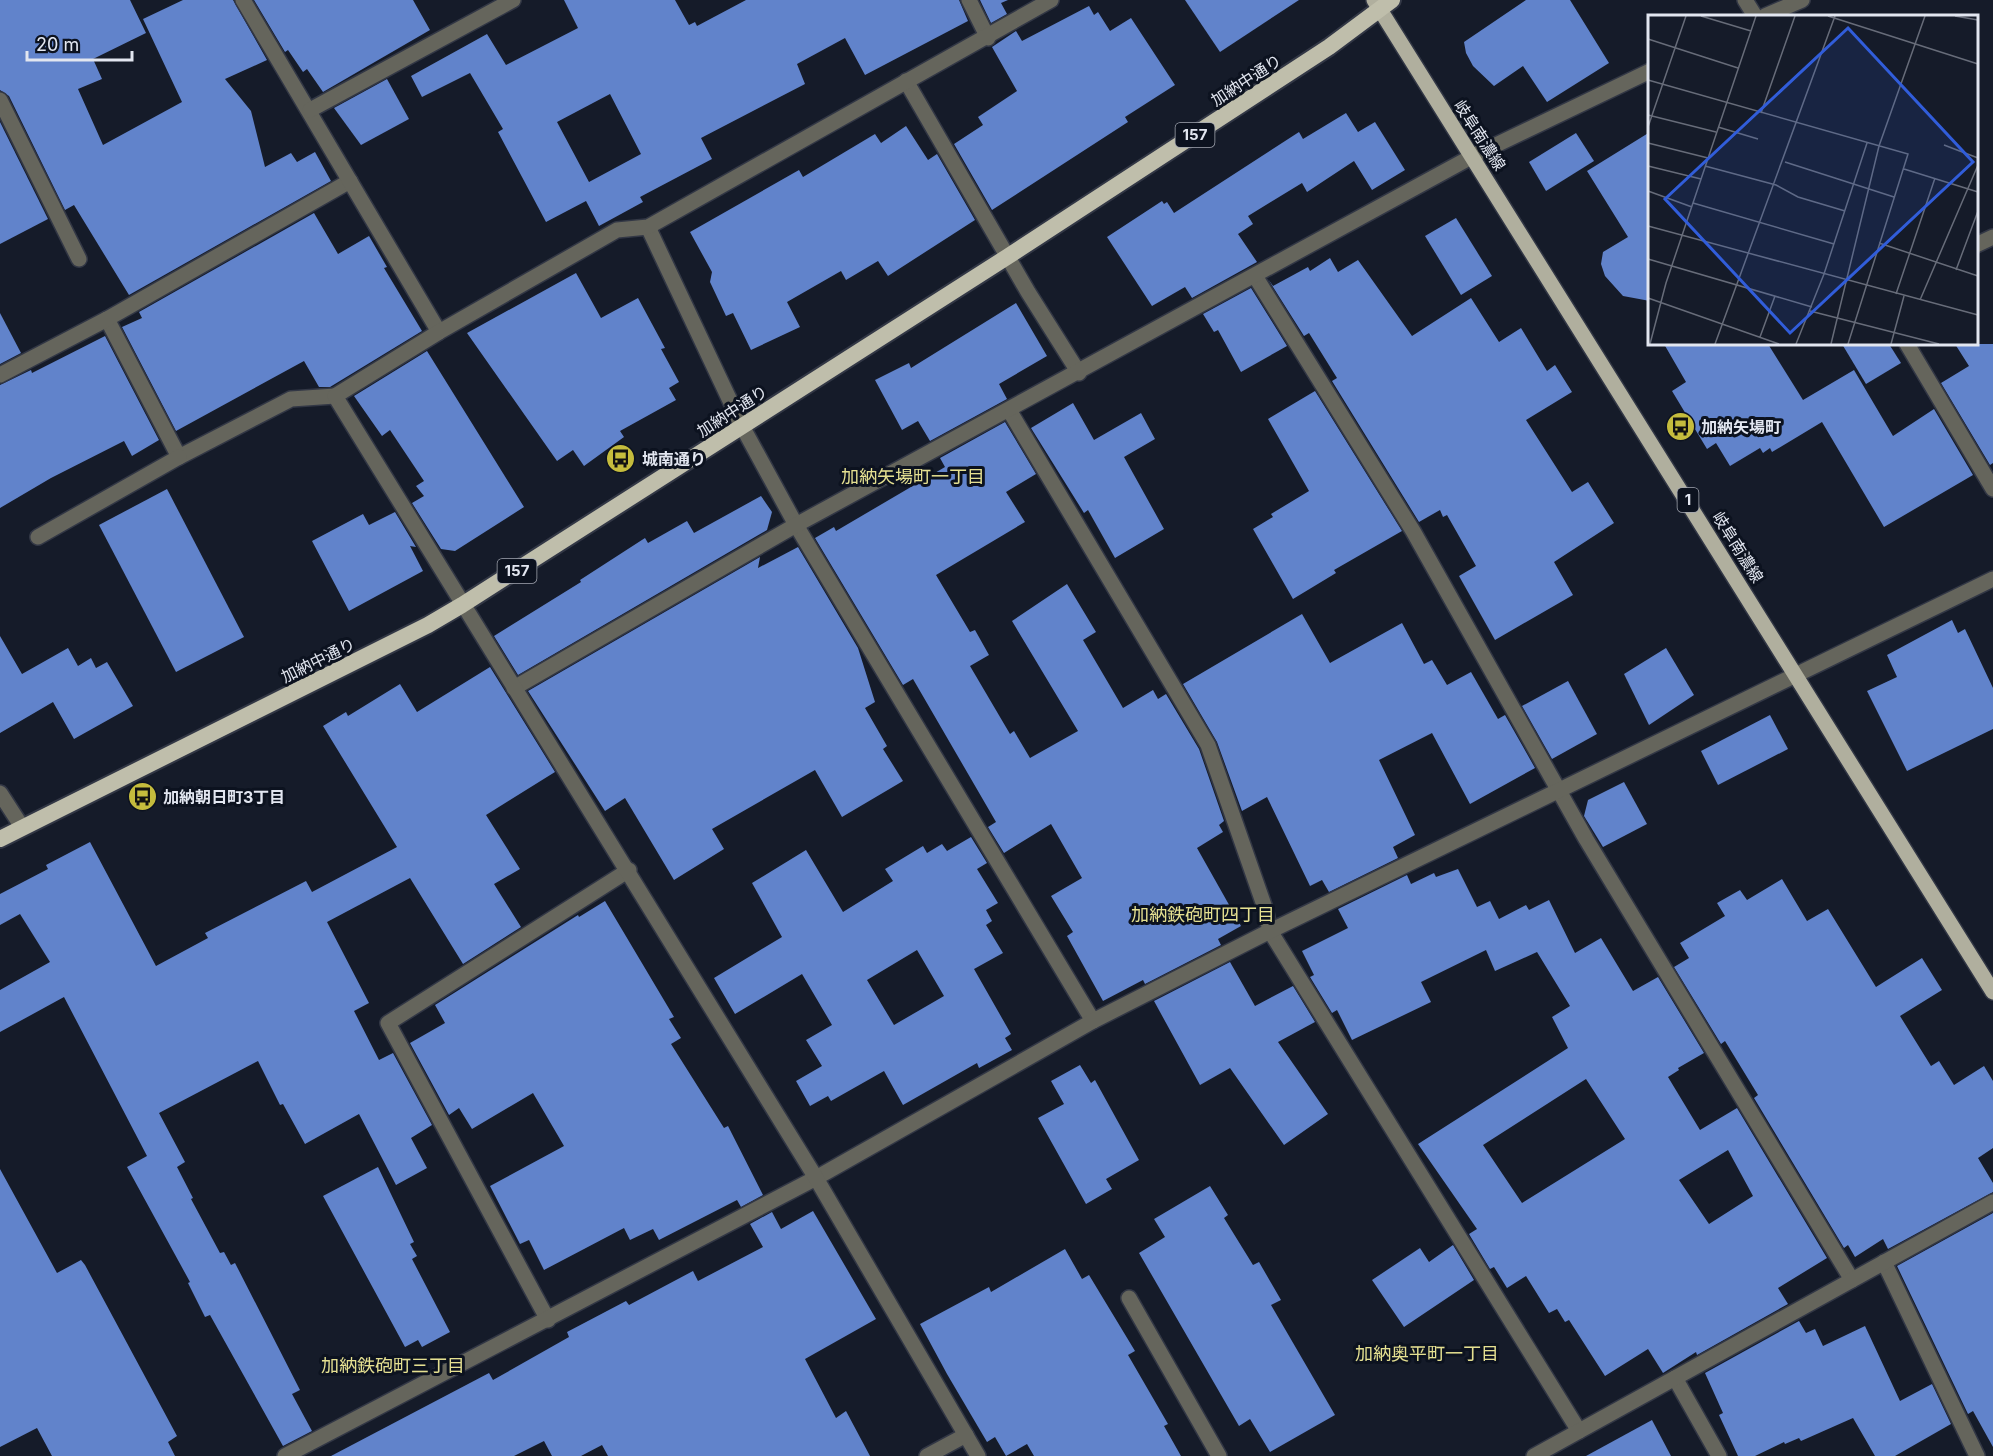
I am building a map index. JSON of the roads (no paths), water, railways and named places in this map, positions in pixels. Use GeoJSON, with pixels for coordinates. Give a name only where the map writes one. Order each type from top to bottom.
{"type":"FeatureCollection","features":[{"type":"Feature","properties":{"kind":"highway","name":"加納中通り"},"geometry":{"type":"LineString","coordinates":[[0,839],[462,606],[1007,257],[1329,47],[1382,3]]}},
{"type":"Feature","properties":{"kind":"main road","name":"岐阜南濃線"},"geometry":{"type":"LineString","coordinates":[[1382,3],[1473,156],[1993,992]]}},
{"type":"Feature","properties":{"kind":"street"},"geometry":{"type":"LineString","coordinates":[[243,0],[439,332]]}},
{"type":"Feature","properties":{"kind":"street"},"geometry":{"type":"LineString","coordinates":[[310,110],[513,0]]}},
{"type":"Feature","properties":{"kind":"street"},"geometry":{"type":"LineString","coordinates":[[969,0],[987,38]]}},
{"type":"Feature","properties":{"kind":"street"},"geometry":{"type":"LineString","coordinates":[[38,537],[179,457],[291,399],[335,396],[439,332],[617,230],[648,227],[1051,0]]}},
{"type":"Feature","properties":{"kind":"street"},"geometry":{"type":"LineString","coordinates":[[1745,0],[1754,15]]}},
{"type":"Feature","properties":{"kind":"street"},"geometry":{"type":"LineString","coordinates":[[1767,15],[1802,0]]}},
{"type":"Feature","properties":{"kind":"street"},"geometry":{"type":"LineString","coordinates":[[514,688],[796,525],[1079,373],[1473,156],[1648,72]]}},
{"type":"Feature","properties":{"kind":"street"},"geometry":{"type":"LineString","coordinates":[[906,81],[1007,257],[1079,373]]}},
{"type":"Feature","properties":{"kind":"street"},"geometry":{"type":"LineString","coordinates":[[0,100],[79,258]]}},
{"type":"Feature","properties":{"kind":"street"},"geometry":{"type":"LineString","coordinates":[[0,375],[107,320],[350,181]]}},
{"type":"Feature","properties":{"kind":"street"},"geometry":{"type":"LineString","coordinates":[[648,227],[742,426],[796,525],[1093,1021]]}},
{"type":"Feature","properties":{"kind":"street"},"geometry":{"type":"LineString","coordinates":[[1978,244],[1993,237]]}},
{"type":"Feature","properties":{"kind":"street"},"geometry":{"type":"LineString","coordinates":[[1256,276],[1413,531],[1586,839],[1852,1280]]}},
{"type":"Feature","properties":{"kind":"street"},"geometry":{"type":"LineString","coordinates":[[107,320],[179,457]]}},
{"type":"Feature","properties":{"kind":"street"},"geometry":{"type":"LineString","coordinates":[[1908,345],[1993,489]]}},
{"type":"Feature","properties":{"kind":"street"},"geometry":{"type":"LineString","coordinates":[[335,396],[462,606],[629,870],[816,1178],[978,1456]]}},
{"type":"Feature","properties":{"kind":"street"},"geometry":{"type":"LineString","coordinates":[[1009,410],[1208,745],[1265,908],[1270,931],[1579,1431]]}},
{"type":"Feature","properties":{"kind":"street"},"geometry":{"type":"LineString","coordinates":[[285,1456],[816,1178],[1093,1021],[1270,931],[1993,579]]}},
{"type":"Feature","properties":{"kind":"street"},"geometry":{"type":"LineString","coordinates":[[0,793],[22,827]]}},
{"type":"Feature","properties":{"kind":"street"},"geometry":{"type":"LineString","coordinates":[[548,1320],[388,1023],[629,870]]}},
{"type":"Feature","properties":{"kind":"street"},"geometry":{"type":"LineString","coordinates":[[1533,1456],[1993,1202]]}},
{"type":"Feature","properties":{"kind":"street"},"geometry":{"type":"LineString","coordinates":[[1884,1262],[1977,1456]]}},
{"type":"Feature","properties":{"kind":"street"},"geometry":{"type":"LineString","coordinates":[[1129,1298],[1219,1456]]}},
{"type":"Feature","properties":{"kind":"street"},"geometry":{"type":"LineString","coordinates":[[1675,1378],[1719,1456]]}},
{"type":"Feature","properties":{"kind":"street"},"geometry":{"type":"LineString","coordinates":[[927,1456],[966,1435]]}},
{"type":"Feature","properties":{"kind":"place","name":"加納矢場町"},"geometry":{"type":"Point","coordinates":[1680,427]}},
{"type":"Feature","properties":{"kind":"place","name":"城南通り"},"geometry":{"type":"Point","coordinates":[621,459]}},
{"type":"Feature","properties":{"kind":"place","name":"加納朝日町3丁目"},"geometry":{"type":"Point","coordinates":[142,797]}},
{"type":"Feature","properties":{"kind":"district","name":"加納矢場町一丁目"},"geometry":{"type":"Point","coordinates":[913,477]}},
{"type":"Feature","properties":{"kind":"district","name":"加納鉄砲町四丁目"},"geometry":{"type":"Point","coordinates":[1203,915]}},
{"type":"Feature","properties":{"kind":"district","name":"加納奥平町一丁目"},"geometry":{"type":"Point","coordinates":[1427,1354]}},
{"type":"Feature","properties":{"kind":"district","name":"加納鉄砲町三丁目"},"geometry":{"type":"Point","coordinates":[393,1366]}}]}
